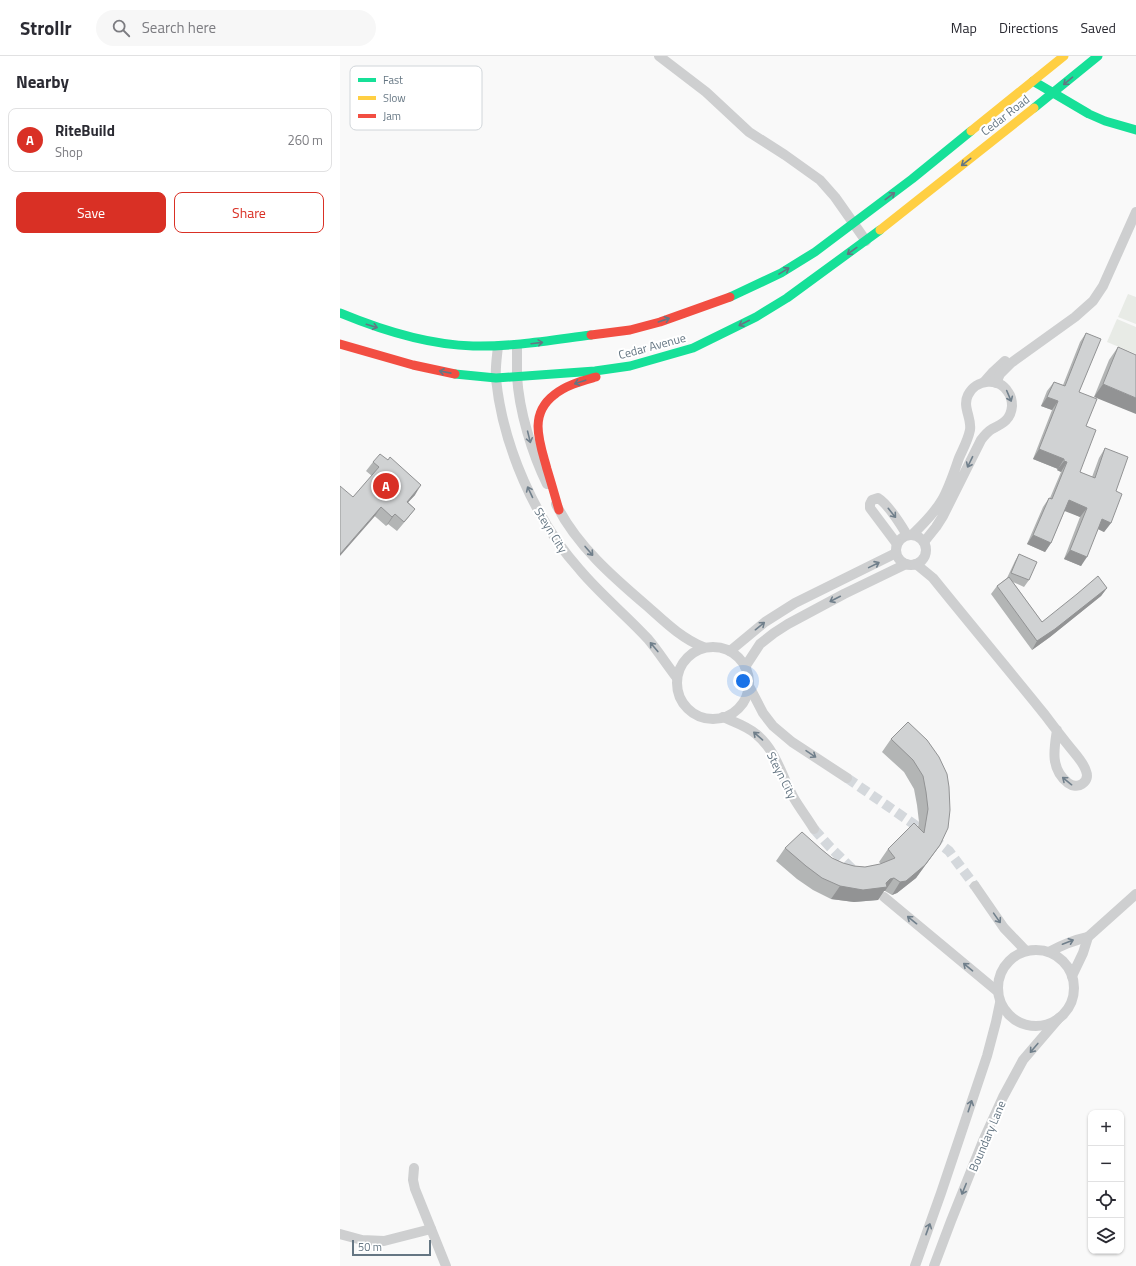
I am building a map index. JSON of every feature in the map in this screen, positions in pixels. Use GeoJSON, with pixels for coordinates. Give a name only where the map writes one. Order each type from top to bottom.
{"type":"FeatureCollection","features":[{"type":"Feature","properties":{"kind":"main road","name":"Cedar Road"},"geometry":{"type":"LineString","coordinates":[[912,179],[1064,56]]}},
{"type":"Feature","properties":{"kind":"main road","name":"Cedar Road"},"geometry":{"type":"LineString","coordinates":[[927,192],[1098,56]]}},
{"type":"Feature","properties":{"kind":"main road"},"geometry":{"type":"LineString","coordinates":[[1033,81],[1089,114],[1105,121],[1136,130]]}},
{"type":"Feature","properties":{"kind":"main road","name":"Cedar Avenue"},"geometry":{"type":"LineString","coordinates":[[340,313],[366,324],[412,337],[472,346],[517,345],[630,330],[660,322],[736,295],[780,273],[815,252],[912,179]]}},
{"type":"Feature","properties":{"kind":"main road","name":"Cedar Avenue"},"geometry":{"type":"LineString","coordinates":[[340,344],[413,365],[450,373],[496,378],[595,372],[630,366],[693,348],[756,317],[788,298],[866,241],[927,192]]}},
{"type":"Feature","properties":{"kind":"main road"},"geometry":{"type":"LineString","coordinates":[[559,510],[538,436],[537,425],[543,407],[552,396],[568,386],[630,366]]}},
{"type":"Feature","properties":{"kind":"street"},"geometry":{"type":"LineString","coordinates":[[659,56],[706,92],[749,132],[820,180],[866,241]]}},
{"type":"Feature","properties":{"kind":"street"},"geometry":{"type":"LineString","coordinates":[[996,383],[1000,374],[1011,363],[1075,317],[1082,309],[1093,301],[1103,286],[1136,212]]}},
{"type":"Feature","properties":{"kind":"street"},"geometry":{"type":"LineString","coordinates":[[984,382],[998,367],[1028,343],[1072,312],[1082,309]]}},
{"type":"Feature","properties":{"kind":"street","name":"Steyn City"},"geometry":{"type":"LineString","coordinates":[[517,345],[517,377],[520,399],[531,446],[541,472],[559,510],[574,533],[595,558],[674,630],[686,639],[703,648]]}},
{"type":"Feature","properties":{"kind":"street","name":"Steyn City"},"geometry":{"type":"LineString","coordinates":[[498,346],[496,378],[504,419],[515,458],[544,522],[563,551],[580,571],[647,638],[677,678]]}},
{"type":"Feature","properties":{"kind":"street"},"geometry":{"type":"LineString","coordinates":[[730,650],[765,622],[795,603],[897,548],[900,540],[910,535],[932,514],[946,492],[971,428],[966,408],[968,394],[978,384],[984,382],[996,383],[1003,386],[1011,397],[1012,411],[1009,418],[1004,423],[985,434],[936,527],[924,542]]}},
{"type":"Feature","properties":{"kind":"street"},"geometry":{"type":"LineString","coordinates":[[745,667],[760,644],[774,632],[863,584],[915,562],[926,550],[924,542],[921,538],[910,535],[878,498],[872,500],[870,508],[897,548],[902,562],[915,562],[933,578],[1056,730],[1084,765],[1088,776],[1079,786],[1070,785],[1063,779],[1055,765],[1054,754],[1056,730]]}},
{"type":"Feature","properties":{"kind":"street"},"geometry":{"type":"LineString","coordinates":[[712,646],[730,650],[739,657],[745,667],[749,686],[747,694],[738,708],[731,714],[711,719],[700,716],[689,710],[682,701],[677,690],[677,678],[680,668],[686,659],[694,652],[712,646]]}},
{"type":"Feature","properties":{"kind":"street","name":"Steyn City"},"geometry":{"type":"LineString","coordinates":[[749,686],[763,713],[773,726],[792,742],[847,778]]}},
{"type":"Feature","properties":{"kind":"street","name":"Steyn City"},"geometry":{"type":"LineString","coordinates":[[723,717],[747,728],[765,743],[775,758],[795,800],[814,829]]}},
{"type":"Feature","properties":{"kind":"street"},"geometry":{"type":"LineString","coordinates":[[975,886],[1004,928],[1026,951]]}},
{"type":"Feature","properties":{"kind":"street"},"geometry":{"type":"LineString","coordinates":[[1072,976],[1083,953],[1088,937],[1136,894]]}},
{"type":"Feature","properties":{"kind":"street"},"geometry":{"type":"LineString","coordinates":[[884,897],[998,991]]}},
{"type":"Feature","properties":{"kind":"street"},"geometry":{"type":"LineString","coordinates":[[1049,952],[1063,944],[1076,939],[1088,937]]}},
{"type":"Feature","properties":{"kind":"street"},"geometry":{"type":"LineString","coordinates":[[1035,950],[1049,952],[1057,956],[1068,968],[1072,976],[1074,988],[1072,999],[1067,1010],[1059,1018],[1049,1024],[1038,1027],[1026,1026],[1015,1021],[1006,1013],[1000,1003],[998,991],[999,978],[1004,966],[1014,957],[1026,951],[1035,950]]}},
{"type":"Feature","properties":{"kind":"street","name":"Boundary Lane"},"geometry":{"type":"LineString","coordinates":[[915,1266],[942,1193],[987,1056],[1000,1003]]}},
{"type":"Feature","properties":{"kind":"street","name":"Boundary Lane"},"geometry":{"type":"LineString","coordinates":[[934,1266],[983,1141],[1003,1097],[1024,1060],[1059,1018]]}},
{"type":"Feature","properties":{"kind":"street"},"geometry":{"type":"LineString","coordinates":[[414,1168],[413,1180],[415,1190],[446,1266]]}},
{"type":"Feature","properties":{"kind":"street"},"geometry":{"type":"LineString","coordinates":[[340,1234],[362,1240],[384,1241],[430,1229]]}},
{"type":"Feature","properties":{"kind":"shaded area"},"geometry":{"type":"Polygon","coordinates":[[[1128,294],[1136,297],[1136,324],[1118,317],[1128,294]]]}},
{"type":"Feature","properties":{"kind":"shaded area"},"geometry":{"type":"Polygon","coordinates":[[[1117,319],[1136,327],[1136,354],[1107,342],[1117,319]]]}},
{"type":"Feature","properties":{"kind":"building"},"geometry":{"type":"Polygon","coordinates":[[[1086,333],[1101,339],[1079,392],[1097,399],[1086,426],[1096,430],[1080,472],[1095,478],[1105,448],[1128,457],[1116,491],[1122,494],[1111,523],[1102,519],[1087,557],[1070,550],[1087,508],[1069,500],[1051,543],[1033,535],[1049,498],[1052,499],[1067,462],[1064,461],[1064,459],[1039,449],[1058,401],[1047,397],[1054,382],[1065,386],[1086,333]]]}},
{"type":"Feature","properties":{"kind":"building"},"geometry":{"type":"Polygon","coordinates":[[[1118,347],[1136,355],[1136,398],[1103,384],[1118,347]]]}},
{"type":"Feature","properties":{"kind":"building"},"geometry":{"type":"Polygon","coordinates":[[[380,454],[388,460],[390,457],[421,485],[407,502],[415,509],[404,522],[395,514],[392,517],[381,507],[340,554],[340,486],[353,497],[379,467],[373,462],[380,454]]]}},
{"type":"Feature","properties":{"kind":"building"},"geometry":{"type":"Polygon","coordinates":[[[1019,554],[1037,562],[1029,580],[1011,573],[1019,554]]]}},
{"type":"Feature","properties":{"kind":"building"},"geometry":{"type":"Polygon","coordinates":[[[1098,576],[1107,588],[1055,629],[1037,641],[997,586],[1009,577],[1042,622],[1098,576]]]}},
{"type":"Feature","properties":{"kind":"building"},"geometry":{"type":"Polygon","coordinates":[[[908,722],[927,740],[939,757],[947,774],[950,810],[948,828],[940,845],[925,865],[906,881],[900,882],[894,878],[890,879],[886,883],[887,887],[863,890],[840,886],[822,878],[785,848],[802,832],[832,858],[854,866],[865,867],[880,864],[895,858],[888,849],[914,823],[924,833],[928,809],[923,776],[913,760],[891,739],[908,722]]]}},
{"type":"Feature","properties":{"kind":"tunnel"},"geometry":{"type":"LineString","coordinates":[[847,778],[918,827],[949,851],[975,886]]}},
{"type":"Feature","properties":{"kind":"tunnel"},"geometry":{"type":"LineString","coordinates":[[814,829],[857,874]]}},
{"type":"Feature","properties":{"kind":"traffic: fast"},"geometry":{"type":"LineString","coordinates":[[1034,108],[1098,56]]}},
{"type":"Feature","properties":{"kind":"traffic: fast"},"geometry":{"type":"LineString","coordinates":[[1033,81],[1089,114],[1105,121],[1136,130]]}},
{"type":"Feature","properties":{"kind":"traffic: fast"},"geometry":{"type":"LineString","coordinates":[[730,297],[781,273],[815,252],[912,179],[971,131]]}},
{"type":"Feature","properties":{"kind":"traffic: fast"},"geometry":{"type":"LineString","coordinates":[[455,374],[496,378],[595,371],[630,366],[693,348],[756,317],[787,298],[880,230]]}},
{"type":"Feature","properties":{"kind":"traffic: fast"},"geometry":{"type":"LineString","coordinates":[[340,313],[405,336],[456,345],[488,346],[532,343],[591,335]]}},
{"type":"Feature","properties":{"kind":"traffic: slow"},"geometry":{"type":"LineString","coordinates":[[971,131],[1064,56]]}},
{"type":"Feature","properties":{"kind":"traffic: slow"},"geometry":{"type":"LineString","coordinates":[[880,230],[1034,108]]}},
{"type":"Feature","properties":{"kind":"traffic: jam"},"geometry":{"type":"LineString","coordinates":[[591,335],[630,330],[660,322],[730,297]]}},
{"type":"Feature","properties":{"kind":"traffic: jam"},"geometry":{"type":"LineString","coordinates":[[340,344],[413,365],[455,374]]}},
{"type":"Feature","properties":{"kind":"traffic: jam"},"geometry":{"type":"LineString","coordinates":[[559,510],[539,439],[538,430],[541,411],[554,395],[574,384],[596,377]]}},
{"type":"Feature","properties":{"kind":"place","name":"RiteBuild"},"geometry":{"type":"Point","coordinates":[386,486]}}]}
